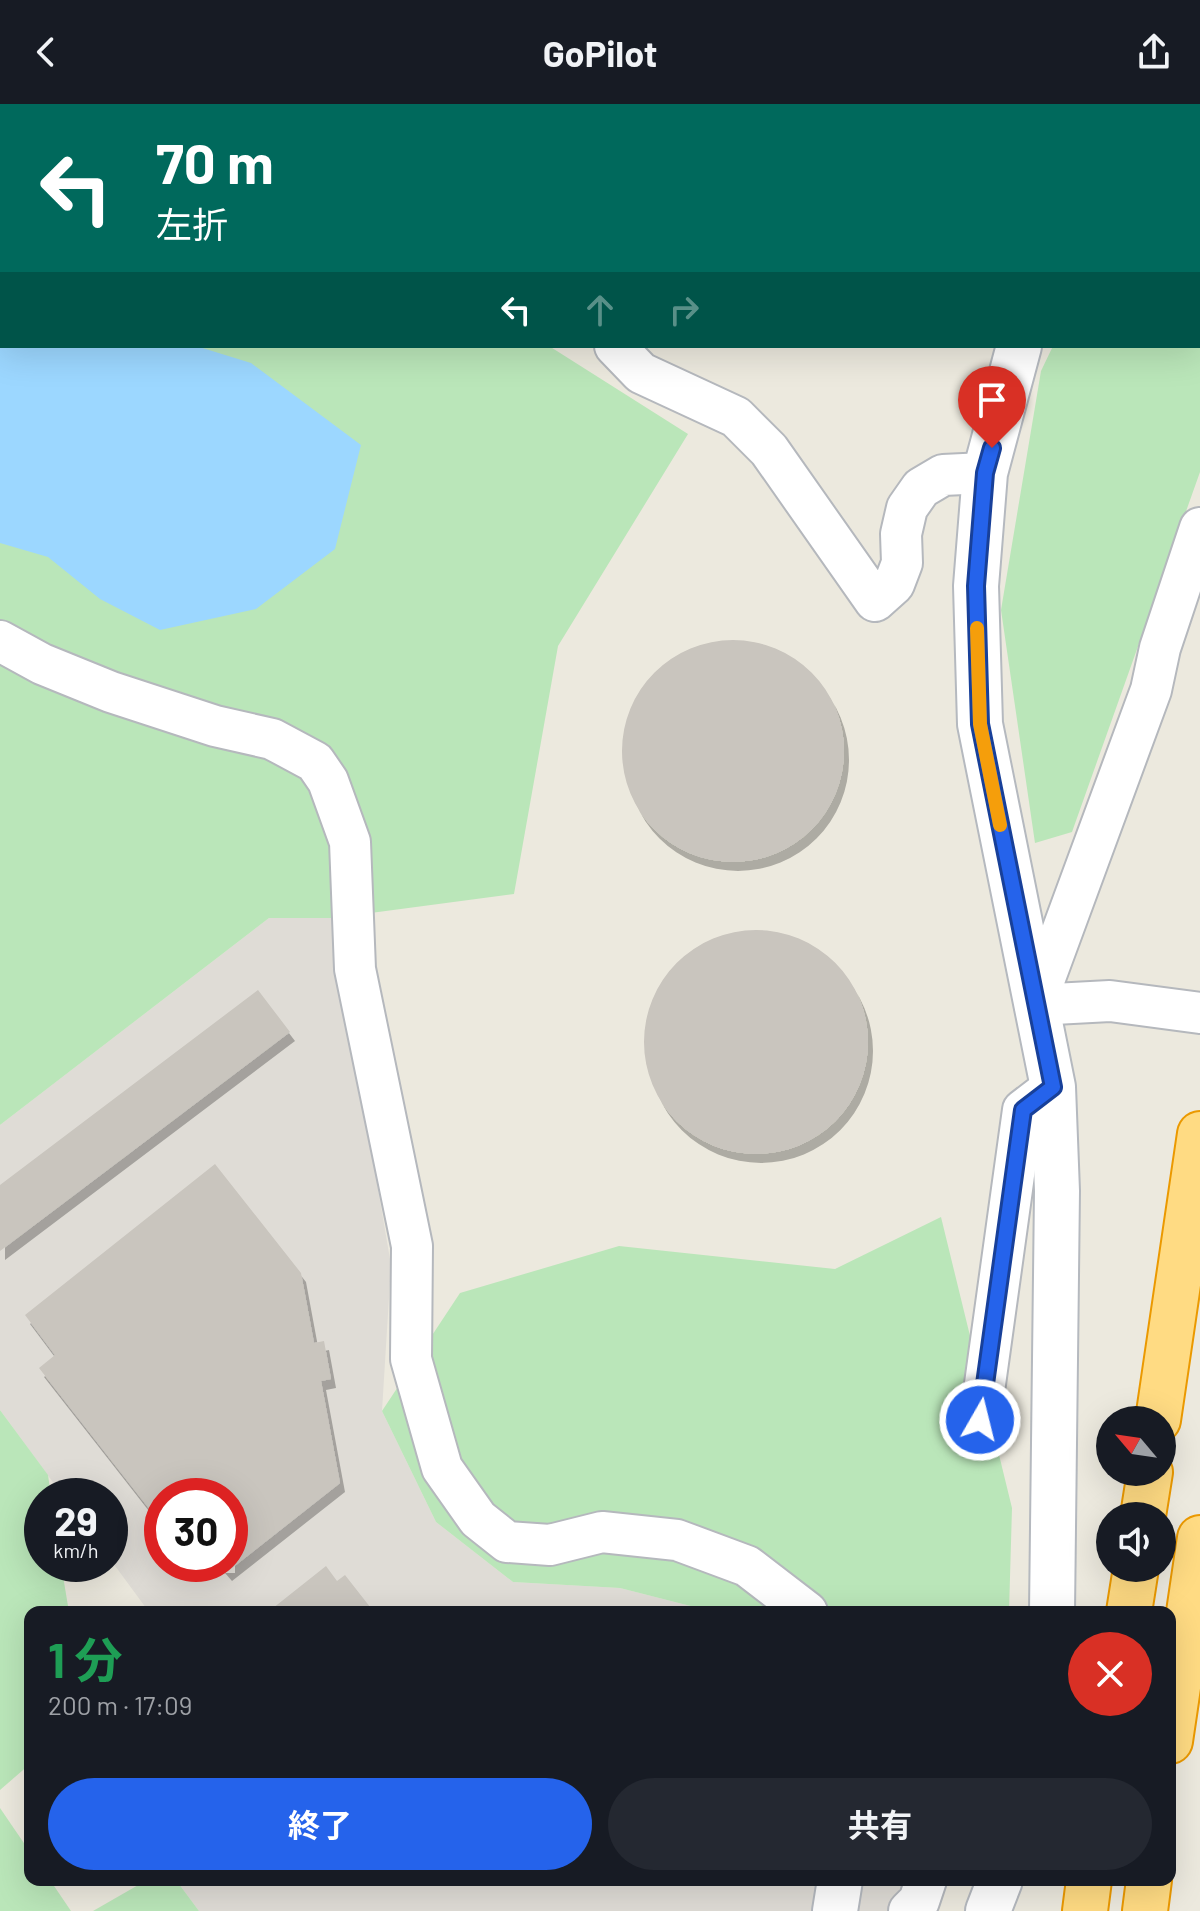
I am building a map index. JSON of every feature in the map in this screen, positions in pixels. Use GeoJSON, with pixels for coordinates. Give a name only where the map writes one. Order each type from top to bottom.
{"type":"FeatureCollection","features":[{"type":"Feature","properties":{"kind":"highway"},"geometry":{"type":"LineString","coordinates":[[1160,1406],[1200,1134]]}},
{"type":"Feature","properties":{"kind":"highway"},"geometry":{"type":"LineString","coordinates":[[1176,1700],[1200,1538]]}},
{"type":"Feature","properties":{"kind":"highway"},"geometry":{"type":"LineString","coordinates":[[1130,1606],[1134,1582]]}},
{"type":"Feature","properties":{"kind":"highway"},"geometry":{"type":"LineString","coordinates":[[1085,1911],[1088,1886]]}},
{"type":"Feature","properties":{"kind":"highway"},"geometry":{"type":"LineString","coordinates":[[1145,1911],[1148,1886]]}},
{"type":"Feature","properties":{"kind":"street"},"geometry":{"type":"LineString","coordinates":[[617,348],[641,373],[736,417],[769,450],[875,601],[894,584],[902,563],[901,534],[907,508],[921,488],[943,475],[985,473]]}},
{"type":"Feature","properties":{"kind":"street"},"geometry":{"type":"LineString","coordinates":[[1018,348],[985,473],[976,586],[980,724],[1053,1087],[1057,1191],[1052,1606]]}},
{"type":"Feature","properties":{"kind":"street"},"geometry":{"type":"LineString","coordinates":[[1035,1005],[1151,690],[1160,648],[1200,528]]}},
{"type":"Feature","properties":{"kind":"street"},"geometry":{"type":"LineString","coordinates":[[0,641],[42,664],[111,692],[215,726],[272,739],[315,762],[328,781],[350,842],[355,969],[412,1246],[411,1359],[442,1468],[478,1519],[507,1542],[550,1545],[602,1532],[677,1540],[747,1566],[799,1606]]}},
{"type":"Feature","properties":{"kind":"street"},"geometry":{"type":"LineString","coordinates":[[1035,1005],[1110,1001],[1200,1013]]}},
{"type":"Feature","properties":{"kind":"street"},"geometry":{"type":"LineString","coordinates":[[980,1420],[1023,1110],[1053,1087]]}},
{"type":"Feature","properties":{"kind":"street"},"geometry":{"type":"LineString","coordinates":[[835,1911],[839,1886]]}},
{"type":"Feature","properties":{"kind":"street"},"geometry":{"type":"LineString","coordinates":[[909,1911],[919,1901],[924,1886]]}},
{"type":"Feature","properties":{"kind":"street"},"geometry":{"type":"LineString","coordinates":[[988,1911],[998,1886]]}},
{"type":"Feature","properties":{"kind":"shaded area"},"geometry":{"type":"Polygon","coordinates":[[[269,918],[332,918],[391,1265],[382,1411],[436,1522],[513,1582],[620,1588],[690,1606],[145,1606],[127,1582],[128,1478],[50,1478],[0,1410],[0,1125],[269,918]]]}},
{"type":"Feature","properties":{"kind":"shaded area"},"geometry":{"type":"Polygon","coordinates":[[[180,1886],[908,1888],[887,1911],[199,1911],[180,1886]]]}},
{"type":"Feature","properties":{"kind":"green space"},"geometry":{"type":"Polygon","coordinates":[[[0,348],[552,348],[688,434],[558,646],[514,894],[333,918],[269,918],[0,1125],[0,348]]]}},
{"type":"Feature","properties":{"kind":"green space"},"geometry":{"type":"Polygon","coordinates":[[[1052,348],[1200,348],[1200,472],[1072,832],[1035,843],[1001,610],[1041,371],[1052,348]]]}},
{"type":"Feature","properties":{"kind":"green space"},"geometry":{"type":"Polygon","coordinates":[[[941,1217],[1012,1508],[1009,1606],[690,1606],[620,1588],[513,1582],[436,1522],[382,1411],[460,1293],[619,1246],[835,1269],[941,1217]]]}},
{"type":"Feature","properties":{"kind":"green space"},"geometry":{"type":"Polygon","coordinates":[[[0,1410],[48,1478],[24,1478],[24,1582],[64,1582],[68,1606],[24,1606],[24,1769],[0,1790],[0,1410]]]}},
{"type":"Feature","properties":{"kind":"green space"},"geometry":{"type":"Polygon","coordinates":[[[0,1808],[24,1843],[24,1886],[54,1886],[71,1911],[0,1911],[0,1808]]]}},
{"type":"Feature","properties":{"kind":"green space"},"geometry":{"type":"Polygon","coordinates":[[[137,1886],[180,1886],[199,1911],[93,1911],[137,1886]]]}},
{"type":"Feature","properties":{"kind":"water"},"geometry":{"type":"Polygon","coordinates":[[[0,348],[202,348],[251,363],[361,445],[335,549],[256,609],[160,630],[100,599],[48,557],[0,543],[0,348]]]}},
{"type":"Feature","properties":{"kind":"building"},"geometry":{"type":"Polygon","coordinates":[[[733,640],[776,648],[812,672],[836,708],[844,751],[836,794],[812,830],[776,854],[733,862],[690,854],[654,830],[630,794],[622,751],[630,708],[654,672],[690,648],[733,640]]]}},
{"type":"Feature","properties":{"kind":"building"},"geometry":{"type":"Polygon","coordinates":[[[756,930],[799,939],[835,963],[859,999],[868,1042],[859,1085],[835,1121],[799,1145],[756,1154],[713,1145],[677,1121],[653,1085],[644,1042],[653,999],[677,963],[713,939],[756,930]]]}},
{"type":"Feature","properties":{"kind":"building"},"geometry":{"type":"Polygon","coordinates":[[[258,990],[290,1032],[0,1251],[0,1185],[258,990]]]}},
{"type":"Feature","properties":{"kind":"building"},"geometry":{"type":"Polygon","coordinates":[[[215,1164],[301,1273],[314,1343],[324,1341],[331,1379],[321,1381],[340,1483],[248,1555],[248,1478],[144,1478],[144,1502],[39,1368],[55,1355],[25,1315],[215,1164]]]}},
{"type":"Feature","properties":{"kind":"building"},"geometry":{"type":"Polygon","coordinates":[[[326,1566],[337,1581],[345,1575],[369,1606],[276,1606],[326,1566]]]}},
{"type":"Feature","properties":{"kind":"slow traffic"},"geometry":{"type":"LineString","coordinates":[[977,628],[980,724],[1000,825]]}},
{"type":"Feature","properties":{"kind":"route"},"geometry":{"type":"LineString","coordinates":[[980,1420],[1023,1110],[1053,1087],[980,724],[976,586],[985,473],[992,448]]}}]}
